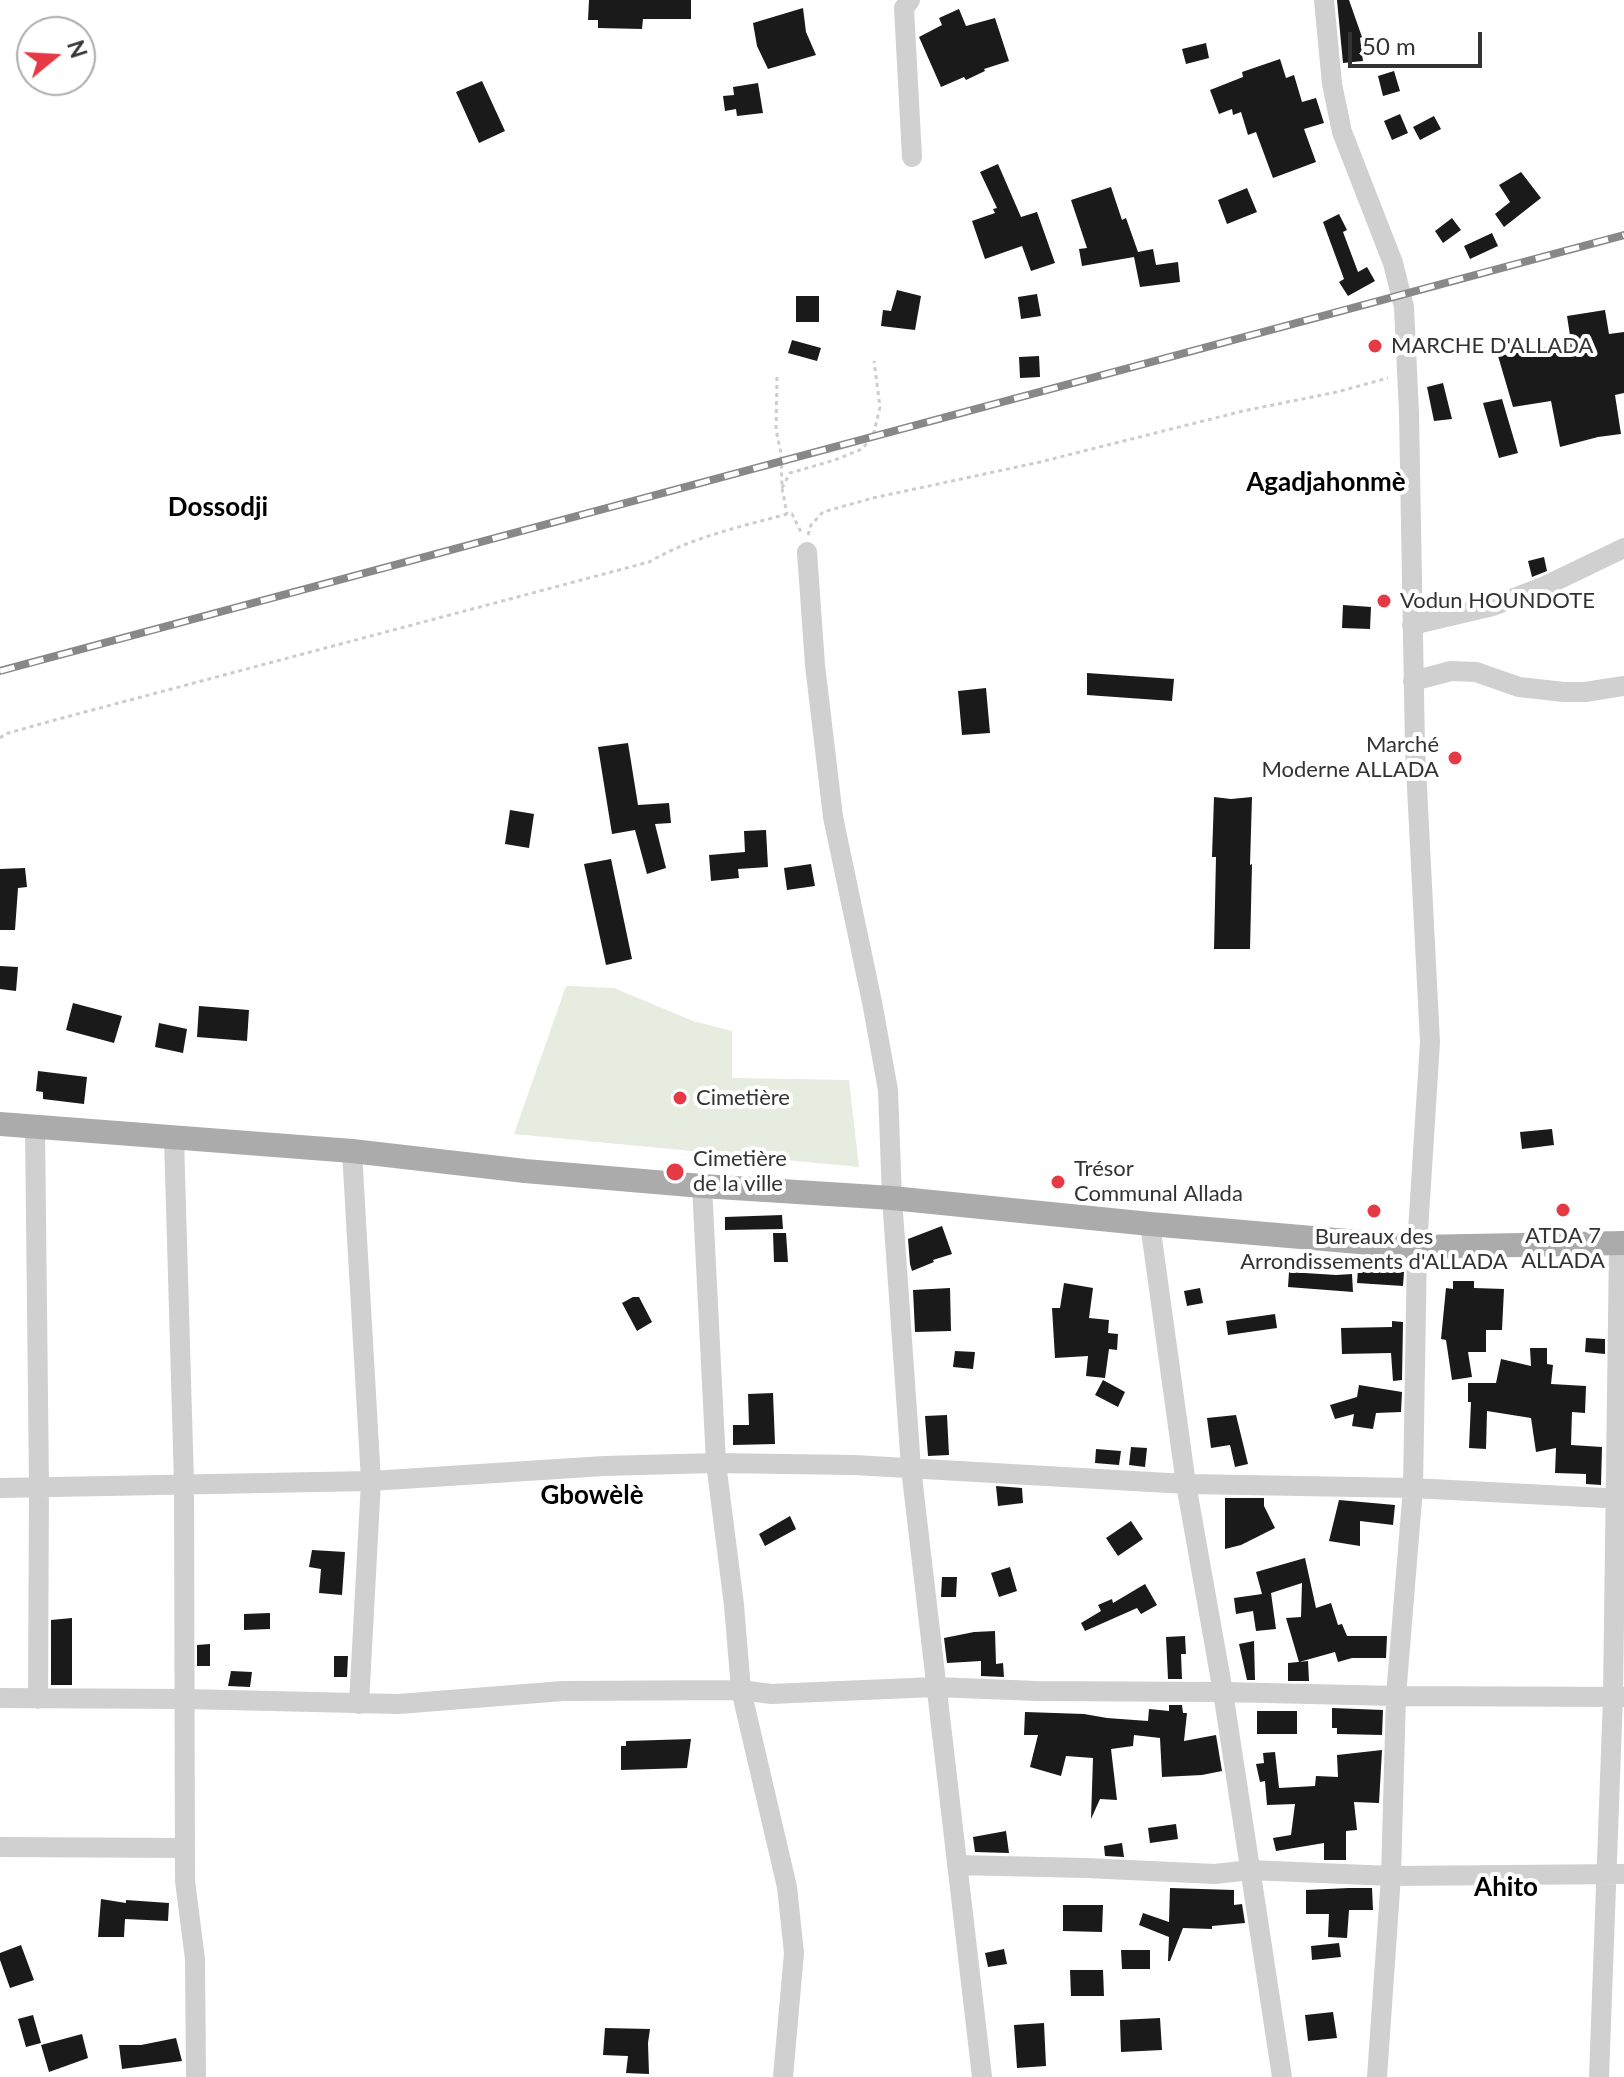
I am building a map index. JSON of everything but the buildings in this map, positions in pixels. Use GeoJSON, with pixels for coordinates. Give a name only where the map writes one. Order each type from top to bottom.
{"type":"FeatureCollection","features":[{"type":"Feature","properties":{"kind":"main road"},"geometry":{"type":"LineString","coordinates":[[0,1124],[352,1151],[525,1171],[892,1198],[1417,1247],[1622,1243]]}},
{"type":"Feature","properties":{"kind":"street"},"geometry":{"type":"LineString","coordinates":[[910,0],[904,8],[912,157]]}},
{"type":"Feature","properties":{"kind":"street"},"geometry":{"type":"LineString","coordinates":[[1324,0],[1332,84],[1342,132],[1393,263],[1404,307],[1415,748],[1430,1042],[1417,1247],[1413,1488],[1396,1696],[1391,1876],[1377,2077]]}},
{"type":"Feature","properties":{"kind":"street"},"geometry":{"type":"LineString","coordinates":[[1412,625],[1506,601],[1624,548]]}},
{"type":"Feature","properties":{"kind":"street"},"geometry":{"type":"LineString","coordinates":[[807,552],[815,665],[833,817],[888,1090],[892,1198],[911,1468],[982,2077]]}},
{"type":"Feature","properties":{"kind":"street"},"geometry":{"type":"LineString","coordinates":[[1413,681],[1451,671],[1476,672],[1519,687],[1564,692],[1624,686]]}},
{"type":"Feature","properties":{"kind":"street"},"geometry":{"type":"LineString","coordinates":[[35,1127],[38,1699]]}},
{"type":"Feature","properties":{"kind":"street"},"geometry":{"type":"LineString","coordinates":[[174,1138],[184,1483],[185,1881],[195,1959],[196,2077]]}},
{"type":"Feature","properties":{"kind":"street"},"geometry":{"type":"LineString","coordinates":[[352,1151],[371,1481],[359,1704]]}},
{"type":"Feature","properties":{"kind":"street"},"geometry":{"type":"LineString","coordinates":[[702,1186],[716,1463],[741,1690],[787,1887],[794,1953],[783,2077]]}},
{"type":"Feature","properties":{"kind":"street"},"geometry":{"type":"LineString","coordinates":[[1150,1224],[1186,1484],[1223,1692],[1282,2077]]}},
{"type":"Feature","properties":{"kind":"street"},"geometry":{"type":"LineString","coordinates":[[1599,2077],[1616,1874],[1622,1243]]}},
{"type":"Feature","properties":{"kind":"street"},"geometry":{"type":"LineString","coordinates":[[0,1488],[371,1481],[604,1466],[716,1463],[911,1468],[1186,1484],[1413,1488],[1620,1498]]}},
{"type":"Feature","properties":{"kind":"street"},"geometry":{"type":"LineString","coordinates":[[0,1698],[399,1704],[563,1691],[741,1690],[771,1694],[935,1687],[1037,1691],[1618,1697]]}},
{"type":"Feature","properties":{"kind":"street"},"geometry":{"type":"LineString","coordinates":[[0,1847],[185,1848]]}},
{"type":"Feature","properties":{"kind":"street"},"geometry":{"type":"LineString","coordinates":[[957,1865],[1215,1874],[1250,1870],[1391,1876],[1616,1874]]}},
{"type":"Feature","properties":{"kind":"path"},"geometry":{"type":"LineString","coordinates":[[782,488],[790,473],[862,449],[873,436],[880,407],[874,361]]}},
{"type":"Feature","properties":{"kind":"path"},"geometry":{"type":"LineString","coordinates":[[0,738],[51,721],[649,562],[671,549],[705,536],[787,514],[792,514],[805,541],[811,525],[823,512],[1243,411],[1337,392],[1407,372]]}},
{"type":"Feature","properties":{"kind":"path"},"geometry":{"type":"LineString","coordinates":[[777,377],[776,430],[787,514]]}},
{"type":"Feature","properties":{"kind":"shaded area"},"geometry":{"type":"Polygon","coordinates":[[[566,986],[614,988],[693,1021],[732,1031],[732,1078],[849,1080],[859,1167],[514,1134],[566,986]]]}},
{"type":"Feature","properties":{"kind":"railway"},"geometry":{"type":"LineString","coordinates":[[0,671],[1624,235]]}},
{"type":"Feature","properties":{"kind":"place","name":"MARCHE D'ALLADA"},"geometry":{"type":"Point","coordinates":[1375,346]}},
{"type":"Feature","properties":{"kind":"place","name":"Vodun HOUNDOTE"},"geometry":{"type":"Point","coordinates":[1384,601]}},
{"type":"Feature","properties":{"kind":"place","name":"Marché Moderne ALLADA"},"geometry":{"type":"Point","coordinates":[1455,758]}},
{"type":"Feature","properties":{"kind":"place","name":"Cimetière"},"geometry":{"type":"Point","coordinates":[680,1098]}},
{"type":"Feature","properties":{"kind":"place","name":"Cimetière de la ville"},"geometry":{"type":"Point","coordinates":[675,1172]}},
{"type":"Feature","properties":{"kind":"place","name":"Trésor Communal Allada"},"geometry":{"type":"Point","coordinates":[1058,1182]}},
{"type":"Feature","properties":{"kind":"place","name":"ATDA 7 ALLADA"},"geometry":{"type":"Point","coordinates":[1563,1210]}},
{"type":"Feature","properties":{"kind":"place","name":"Bureaux des Arrondissements d'ALLADA"},"geometry":{"type":"Point","coordinates":[1374,1211]}},
{"type":"Feature","properties":{"kind":"district","name":"Agadjahonmè"},"geometry":{"type":"Point","coordinates":[1326,483]}},
{"type":"Feature","properties":{"kind":"district","name":"Dossodji"},"geometry":{"type":"Point","coordinates":[218,508]}},
{"type":"Feature","properties":{"kind":"district","name":"Gbowèlè"},"geometry":{"type":"Point","coordinates":[592,1496]}},
{"type":"Feature","properties":{"kind":"district","name":"Ahito"},"geometry":{"type":"Point","coordinates":[1506,1888]}}]}
